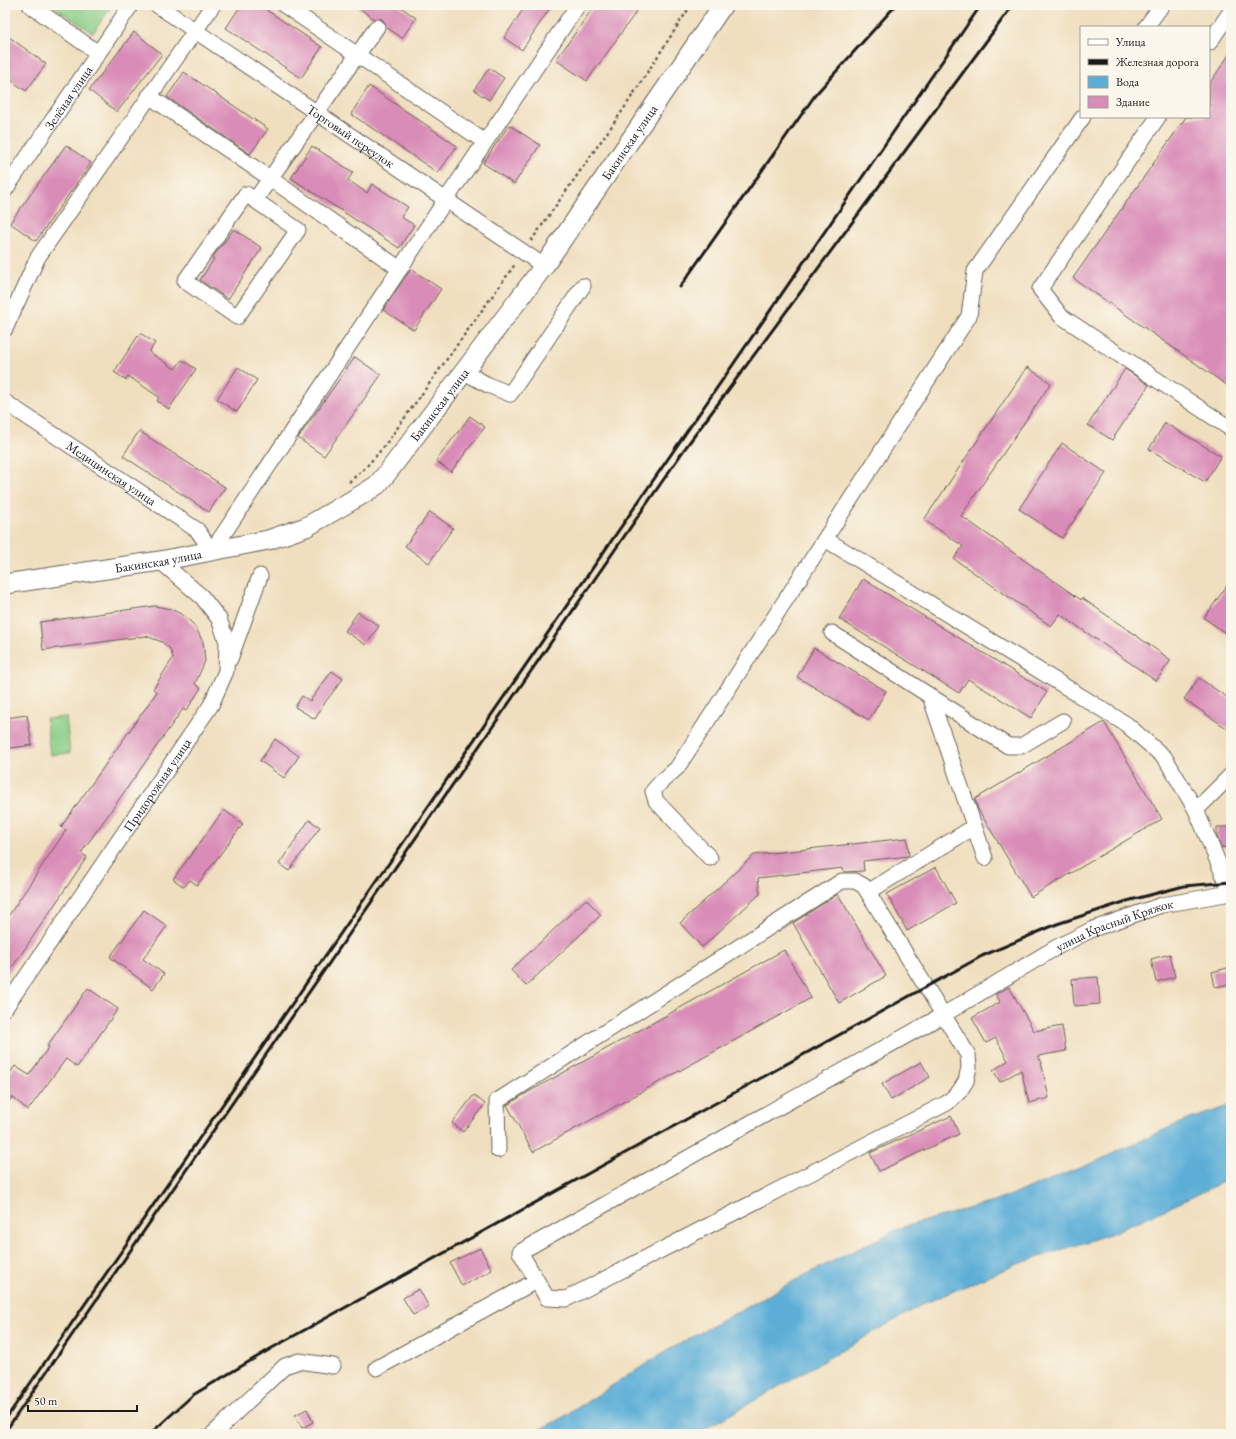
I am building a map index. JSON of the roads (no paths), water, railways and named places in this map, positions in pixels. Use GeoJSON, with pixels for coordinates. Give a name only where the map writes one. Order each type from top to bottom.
{"type":"FeatureCollection","features":[{"type":"Feature","properties":{"kind":"main road","name":"Бакинская улица"},"geometry":{"type":"LineString","coordinates":[[5,584],[160,561],[268,540],[306,527],[377,485],[544,266],[723,5]]}},
{"type":"Feature","properties":{"kind":"street"},"geometry":{"type":"LineString","coordinates":[[30,5],[98,53]]}},
{"type":"Feature","properties":{"kind":"street","name":"Зелёная улица"},"geometry":{"type":"LineString","coordinates":[[5,190],[131,5]]}},
{"type":"Feature","properties":{"kind":"street","name":"Торговый переулок"},"geometry":{"type":"LineString","coordinates":[[157,5],[445,201],[544,266]]}},
{"type":"Feature","properties":{"kind":"street"},"geometry":{"type":"LineString","coordinates":[[5,329],[38,257],[213,5]]}},
{"type":"Feature","properties":{"kind":"street"},"geometry":{"type":"LineString","coordinates":[[284,5],[485,142]]}},
{"type":"Feature","properties":{"kind":"street"},"geometry":{"type":"LineString","coordinates":[[212,551],[445,201],[578,5]]}},
{"type":"Feature","properties":{"kind":"street"},"geometry":{"type":"LineString","coordinates":[[1147,26],[1162,5]]}},
{"type":"Feature","properties":{"kind":"street"},"geometry":{"type":"LineString","coordinates":[[1210,42],[1231,11]]}},
{"type":"Feature","properties":{"kind":"street"},"geometry":{"type":"LineString","coordinates":[[255,200],[378,27]]}},
{"type":"Feature","properties":{"kind":"street"},"geometry":{"type":"LineString","coordinates":[[149,96],[400,269]]}},
{"type":"Feature","properties":{"kind":"street"},"geometry":{"type":"LineString","coordinates":[[710,858],[656,801],[653,791],[677,768],[969,316],[975,271],[1082,118]]}},
{"type":"Feature","properties":{"kind":"street"},"geometry":{"type":"LineString","coordinates":[[1157,118],[1040,289],[1061,316],[1231,429]]}},
{"type":"Feature","properties":{"kind":"street"},"geometry":{"type":"LineString","coordinates":[[246,194],[255,200],[298,230],[237,317],[185,281],[246,194]]}},
{"type":"Feature","properties":{"kind":"street"},"geometry":{"type":"LineString","coordinates":[[464,372],[488,386],[510,394],[583,286]]}},
{"type":"Feature","properties":{"kind":"street","name":"Медицинская улица"},"geometry":{"type":"LineString","coordinates":[[5,402],[197,530],[212,551]]}},
{"type":"Feature","properties":{"kind":"street"},"geometry":{"type":"LineString","coordinates":[[825,539],[1126,724],[1165,758],[1196,810],[1231,893]]}},
{"type":"Feature","properties":{"kind":"street","name":"Придорожная улица"},"geometry":{"type":"LineString","coordinates":[[5,1008],[210,705],[226,671],[227,642],[219,619],[202,597],[160,561]]}},
{"type":"Feature","properties":{"kind":"street"},"geometry":{"type":"LineString","coordinates":[[226,671],[260,576]]}},
{"type":"Feature","properties":{"kind":"street"},"geometry":{"type":"LineString","coordinates":[[832,633],[1008,746],[1020,746],[1063,721]]}},
{"type":"Feature","properties":{"kind":"street"},"geometry":{"type":"LineString","coordinates":[[930,696],[985,858]]}},
{"type":"Feature","properties":{"kind":"street"},"geometry":{"type":"LineString","coordinates":[[1196,810],[1231,775]]}},
{"type":"Feature","properties":{"kind":"street"},"geometry":{"type":"LineString","coordinates":[[868,892],[974,827]]}},
{"type":"Feature","properties":{"kind":"street"},"geometry":{"type":"LineString","coordinates":[[377,1368],[536,1281],[547,1298],[566,1299],[947,1103],[960,1092],[966,1081],[969,1067],[968,1055],[864,886],[854,881],[842,881],[497,1101],[498,1150]]}},
{"type":"Feature","properties":{"kind":"street","name":"улица Красный Кряжок"},"geometry":{"type":"LineString","coordinates":[[536,1281],[520,1252],[943,1015],[1057,947],[1093,929],[1162,905],[1231,893]]}},
{"type":"Feature","properties":{"kind":"street"},"geometry":{"type":"LineString","coordinates":[[213,1434],[285,1366],[299,1361],[333,1366]]}},
{"type":"Feature","properties":{"kind":"water"},"geometry":{"type":"Polygon","coordinates":[[[1231,1105],[1231,1178],[1110,1234],[1015,1265],[923,1304],[696,1434],[532,1434],[565,1416],[663,1353],[805,1275],[900,1228],[996,1201],[1095,1162],[1179,1123],[1231,1105]]]}},
{"type":"Feature","properties":{"kind":"railway"},"geometry":{"type":"LineString","coordinates":[[680,287],[816,94],[896,5]]}},
{"type":"Feature","properties":{"kind":"railway"},"geometry":{"type":"LineString","coordinates":[[5,1420],[981,5]]}},
{"type":"Feature","properties":{"kind":"railway"},"geometry":{"type":"LineString","coordinates":[[5,1432],[686,447],[1013,5]]}},
{"type":"Feature","properties":{"kind":"railway"},"geometry":{"type":"LineString","coordinates":[[150,1434],[193,1395],[272,1348],[982,956],[1057,924],[1127,901],[1184,886],[1231,882]]}}]}
